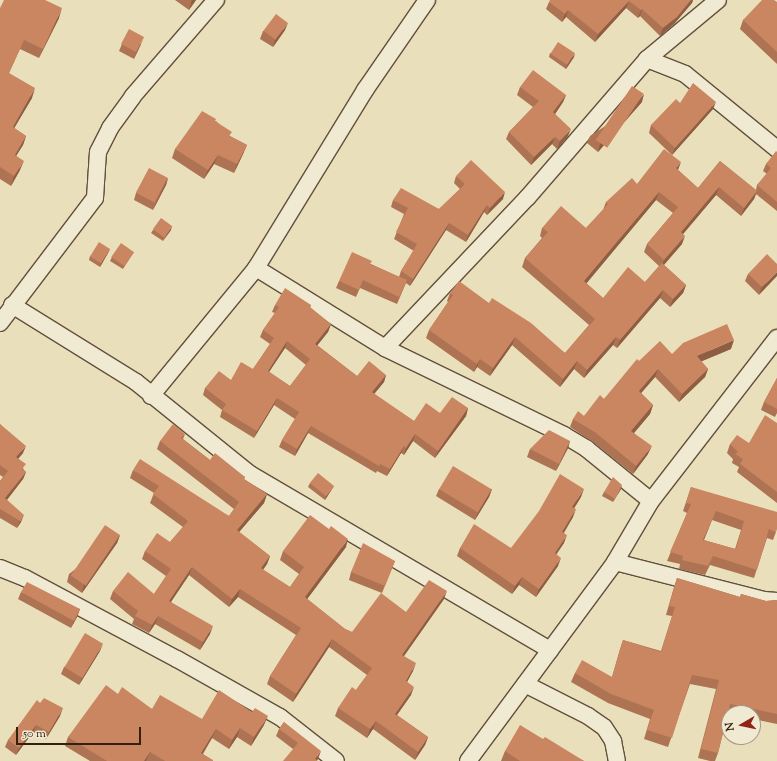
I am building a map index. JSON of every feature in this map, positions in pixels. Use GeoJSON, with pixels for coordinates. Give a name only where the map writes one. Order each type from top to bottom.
{"type":"FeatureCollection","features":[{"type":"Feature","properties":{"kind":"street"},"geometry":{"type":"LineString","coordinates":[[0,323],[12,305],[95,198],[98,152],[110,128],[133,96],[216,0]]}},
{"type":"Feature","properties":{"kind":"street"},"geometry":{"type":"LineString","coordinates":[[151,396],[256,268],[365,90],[427,0]]}},
{"type":"Feature","properties":{"kind":"street"},"geometry":{"type":"LineString","coordinates":[[385,348],[528,197],[647,58],[718,0]]}},
{"type":"Feature","properties":{"kind":"street"},"geometry":{"type":"LineString","coordinates":[[647,58],[685,74],[777,149]]}},
{"type":"Feature","properties":{"kind":"street"},"geometry":{"type":"LineString","coordinates":[[256,268],[385,348],[564,435],[587,449],[651,501]]}},
{"type":"Feature","properties":{"kind":"street"},"geometry":{"type":"LineString","coordinates":[[12,305],[136,382],[151,396],[250,474],[550,650]]}},
{"type":"Feature","properties":{"kind":"street"},"geometry":{"type":"LineString","coordinates":[[468,761],[615,562],[651,501],[777,338]]}},
{"type":"Feature","properties":{"kind":"street"},"geometry":{"type":"LineString","coordinates":[[615,562],[764,600],[777,601]]}},
{"type":"Feature","properties":{"kind":"street"},"geometry":{"type":"LineString","coordinates":[[0,568],[25,578],[177,659],[280,717],[336,761]]}},
{"type":"Feature","properties":{"kind":"street"},"geometry":{"type":"LineString","coordinates":[[525,684],[588,716],[604,728],[612,741],[617,761]]}},
{"type":"Feature","properties":{"kind":"building"},"geometry":{"type":"Polygon","coordinates":[[[4,0],[45,0],[62,8],[43,49],[24,40],[9,73],[35,88],[13,127],[26,136],[15,155],[24,161],[14,176],[0,167],[0,8],[4,0]]]}},
{"type":"Feature","properties":{"kind":"building"},"geometry":{"type":"Polygon","coordinates":[[[550,0],[691,0],[677,17],[663,28],[642,9],[641,10],[629,1],[598,34],[568,10],[565,14],[549,2],[550,0]]]}},
{"type":"Feature","properties":{"kind":"building"},"geometry":{"type":"Polygon","coordinates":[[[762,0],[774,0],[777,2],[777,52],[743,20],[762,0]]]}},
{"type":"Feature","properties":{"kind":"building"},"geometry":{"type":"Polygon","coordinates":[[[276,14],[288,23],[275,40],[263,31],[276,14]]]}},
{"type":"Feature","properties":{"kind":"building"},"geometry":{"type":"Polygon","coordinates":[[[129,29],[144,37],[136,52],[121,44],[129,29]]]}},
{"type":"Feature","properties":{"kind":"building"},"geometry":{"type":"Polygon","coordinates":[[[558,42],[575,53],[567,65],[550,54],[558,42]]]}},
{"type":"Feature","properties":{"kind":"building"},"geometry":{"type":"Polygon","coordinates":[[[533,70],[566,95],[553,112],[571,129],[560,141],[555,137],[534,157],[509,132],[539,101],[520,87],[533,70]]]}},
{"type":"Feature","properties":{"kind":"building"},"geometry":{"type":"Polygon","coordinates":[[[693,83],[716,102],[675,148],[651,125],[676,99],[680,103],[693,83]]]}},
{"type":"Feature","properties":{"kind":"building"},"geometry":{"type":"Polygon","coordinates":[[[632,86],[644,94],[607,148],[596,140],[632,86]]]}},
{"type":"Feature","properties":{"kind":"building"},"geometry":{"type":"Polygon","coordinates":[[[202,111],[216,119],[215,121],[232,132],[229,136],[247,145],[237,164],[218,155],[208,170],[175,149],[202,111]]]}},
{"type":"Feature","properties":{"kind":"building"},"geometry":{"type":"Polygon","coordinates":[[[664,149],[681,162],[676,168],[698,188],[720,161],[757,191],[744,208],[719,187],[681,232],[685,236],[664,260],[647,244],[678,207],[659,192],[584,281],[603,298],[628,267],[645,282],[662,263],[686,285],[673,299],[663,290],[620,340],[616,337],[587,370],[577,361],[563,379],[515,337],[493,368],[480,359],[477,364],[429,330],[453,295],[450,293],[459,281],[489,303],[492,298],[531,323],[565,353],[595,319],[525,258],[548,232],[542,228],[561,206],[586,228],[608,204],[606,202],[632,178],[637,184],[664,149]]]}},
{"type":"Feature","properties":{"kind":"building"},"geometry":{"type":"Polygon","coordinates":[[[776,151],[777,202],[757,185],[771,168],[766,164],[776,151]]]}},
{"type":"Feature","properties":{"kind":"building"},"geometry":{"type":"Polygon","coordinates":[[[471,160],[505,192],[490,208],[487,205],[468,235],[449,223],[413,279],[401,271],[417,244],[396,232],[408,208],[393,200],[401,188],[439,209],[465,184],[456,176],[471,160]]]}},
{"type":"Feature","properties":{"kind":"building"},"geometry":{"type":"Polygon","coordinates":[[[149,168],[168,178],[154,203],[136,193],[149,168]]]}},
{"type":"Feature","properties":{"kind":"building"},"geometry":{"type":"Polygon","coordinates":[[[161,218],[172,226],[164,238],[153,229],[161,218]]]}},
{"type":"Feature","properties":{"kind":"building"},"geometry":{"type":"Polygon","coordinates":[[[99,242],[110,249],[101,263],[90,256],[99,242]]]}},
{"type":"Feature","properties":{"kind":"building"},"geometry":{"type":"Polygon","coordinates":[[[121,243],[134,252],[124,266],[111,257],[121,243]]]}},
{"type":"Feature","properties":{"kind":"building"},"geometry":{"type":"Polygon","coordinates":[[[352,252],[372,261],[370,264],[407,280],[399,297],[363,280],[359,290],[339,281],[352,252]]]}},
{"type":"Feature","properties":{"kind":"building"},"geometry":{"type":"Polygon","coordinates":[[[767,254],[777,264],[777,272],[762,287],[748,274],[767,254]]]}},
{"type":"Feature","properties":{"kind":"building"},"geometry":{"type":"Polygon","coordinates":[[[285,288],[311,305],[310,307],[331,324],[315,344],[357,376],[369,361],[386,375],[372,392],[414,421],[426,403],[440,413],[452,397],[468,408],[438,451],[415,434],[406,448],[404,446],[390,469],[380,464],[379,466],[311,426],[297,449],[282,440],[299,412],[277,398],[257,431],[222,410],[226,404],[205,388],[219,371],[231,380],[241,362],[253,369],[274,338],[263,330],[279,307],[275,305],[285,288]],[[287,341],[268,371],[290,386],[310,359],[287,341]]]}},
{"type":"Feature","properties":{"kind":"building"},"geometry":{"type":"Polygon","coordinates":[[[727,324],[734,340],[697,356],[708,369],[682,394],[658,369],[639,391],[653,405],[631,431],[652,446],[636,466],[596,433],[573,419],[578,411],[584,416],[600,395],[604,399],[637,359],[639,361],[660,341],[672,354],[683,343],[727,324]]]}},
{"type":"Feature","properties":{"kind":"building"},"geometry":{"type":"Polygon","coordinates":[[[777,378],[777,409],[764,402],[777,378]]]}},
{"type":"Feature","properties":{"kind":"building"},"geometry":{"type":"Polygon","coordinates":[[[765,415],[777,423],[777,492],[740,464],[743,459],[735,454],[738,452],[730,444],[737,435],[749,443],[765,415]]]}},
{"type":"Feature","properties":{"kind":"building"},"geometry":{"type":"Polygon","coordinates":[[[0,424],[26,446],[16,457],[26,464],[22,469],[26,472],[5,498],[24,515],[20,521],[0,509],[0,481],[8,471],[0,465],[0,424]]]}},
{"type":"Feature","properties":{"kind":"building"},"geometry":{"type":"Polygon","coordinates":[[[173,424],[185,434],[181,438],[210,460],[215,453],[245,477],[244,479],[267,494],[237,530],[270,556],[261,568],[290,587],[304,567],[283,551],[310,515],[329,529],[331,526],[348,539],[305,597],[345,629],[352,632],[381,593],[406,612],[429,580],[447,591],[402,655],[416,663],[406,681],[414,687],[395,714],[428,737],[418,752],[376,721],[370,729],[338,708],[352,687],[356,690],[372,668],[332,639],[296,694],[270,676],[301,628],[240,589],[232,599],[192,567],[169,601],[213,626],[203,642],[158,616],[152,625],[135,616],[138,611],[113,591],[128,572],[154,594],[171,569],[145,551],[157,533],[170,542],[188,521],[153,494],[159,486],[133,470],[140,459],[229,516],[239,502],[160,441],[173,424]]]}},
{"type":"Feature","properties":{"kind":"building"},"geometry":{"type":"Polygon","coordinates":[[[549,430],[570,441],[559,464],[530,449],[549,430]]]}},
{"type":"Feature","properties":{"kind":"building"},"geometry":{"type":"Polygon","coordinates":[[[453,466],[492,489],[478,512],[439,489],[453,466]]]}},
{"type":"Feature","properties":{"kind":"building"},"geometry":{"type":"Polygon","coordinates":[[[318,473],[334,486],[326,496],[310,483],[318,473]]]}},
{"type":"Feature","properties":{"kind":"building"},"geometry":{"type":"Polygon","coordinates":[[[560,474],[584,489],[572,507],[576,509],[562,532],[567,535],[555,553],[561,558],[539,589],[522,577],[515,586],[460,548],[474,524],[511,548],[539,511],[560,474]]]}},
{"type":"Feature","properties":{"kind":"building"},"geometry":{"type":"Polygon","coordinates":[[[613,477],[622,485],[615,499],[604,492],[613,477]]]}},
{"type":"Feature","properties":{"kind":"building"},"geometry":{"type":"Polygon","coordinates":[[[691,487],[777,512],[776,532],[769,529],[757,570],[713,556],[708,566],[682,560],[683,556],[670,552],[691,504],[686,503],[691,487]],[[716,511],[703,540],[736,549],[744,521],[716,511]]]}},
{"type":"Feature","properties":{"kind":"building"},"geometry":{"type":"Polygon","coordinates":[[[105,525],[120,535],[86,586],[71,576],[105,525]]]}},
{"type":"Feature","properties":{"kind":"building"},"geometry":{"type":"Polygon","coordinates":[[[363,543],[395,561],[385,586],[351,572],[363,543]]]}},
{"type":"Feature","properties":{"kind":"building"},"geometry":{"type":"Polygon","coordinates":[[[677,578],[740,597],[741,594],[766,601],[777,600],[777,714],[761,711],[761,705],[721,705],[721,741],[718,753],[701,749],[719,680],[692,675],[672,738],[647,730],[654,710],[611,694],[575,673],[582,660],[612,677],[623,640],[661,652],[675,607],[669,606],[677,578]]]}},
{"type":"Feature","properties":{"kind":"building"},"geometry":{"type":"Polygon","coordinates":[[[27,582],[80,609],[74,621],[21,592],[27,582]]]}},
{"type":"Feature","properties":{"kind":"building"},"geometry":{"type":"Polygon","coordinates":[[[85,633],[103,644],[82,678],[64,667],[85,633]]]}},
{"type":"Feature","properties":{"kind":"building"},"geometry":{"type":"Polygon","coordinates":[[[106,685],[118,694],[122,687],[152,709],[160,695],[202,719],[219,690],[252,712],[255,708],[268,716],[254,737],[240,728],[232,740],[216,729],[201,753],[213,761],[165,761],[150,752],[144,761],[107,761],[68,737],[106,685]]]}},
{"type":"Feature","properties":{"kind":"building"},"geometry":{"type":"Polygon","coordinates":[[[44,698],[63,708],[49,732],[36,725],[19,748],[8,740],[37,700],[40,703],[44,698]]]}},
{"type":"Feature","properties":{"kind":"building"},"geometry":{"type":"Polygon","coordinates":[[[284,722],[321,751],[315,759],[318,761],[283,761],[298,743],[279,729],[284,722]]]}},
{"type":"Feature","properties":{"kind":"building"},"geometry":{"type":"Polygon","coordinates":[[[520,725],[543,739],[545,737],[584,761],[520,761],[505,751],[520,725]]]}}]}
